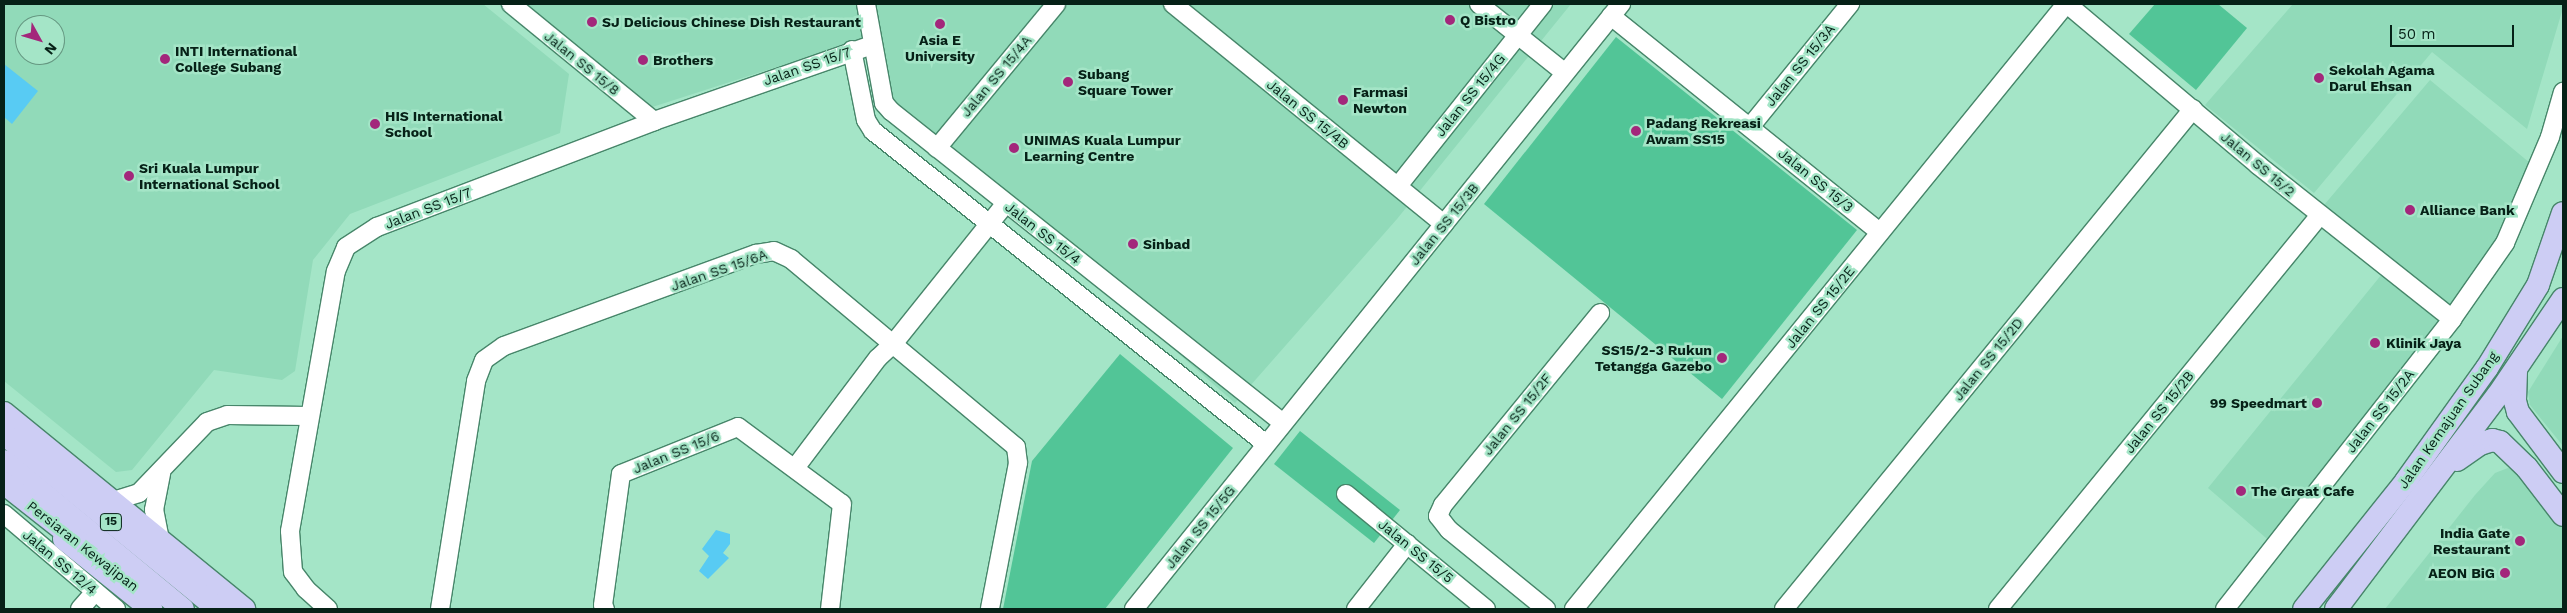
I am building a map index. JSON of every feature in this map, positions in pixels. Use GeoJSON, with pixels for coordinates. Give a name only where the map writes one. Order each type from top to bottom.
{"type":"FeatureCollection","features":[{"type":"Feature","properties":{"kind":"main road","name":"Jalan Kemajuan Subang"},"geometry":{"type":"LineString","coordinates":[[2304,609],[2406,481],[2487,368],[2538,285],[2563,213]]}},
{"type":"Feature","properties":{"kind":"main road","name":"Jalan Kemajuan Subang"},"geometry":{"type":"LineString","coordinates":[[2336,609],[2516,371],[2563,299]]}},
{"type":"Feature","properties":{"kind":"main road"},"geometry":{"type":"LineString","coordinates":[[2516,371],[2515,401],[2518,412],[2563,472]]}},
{"type":"Feature","properties":{"kind":"main road"},"geometry":{"type":"LineString","coordinates":[[4,414],[244,609]]}},
{"type":"Feature","properties":{"kind":"main road","name":"15"},"geometry":{"type":"LineString","coordinates":[[4,434],[218,609]]}},
{"type":"Feature","properties":{"kind":"main road"},"geometry":{"type":"LineString","coordinates":[[2442,471],[2480,444],[2492,440],[2500,442],[2527,468],[2563,515]]}},
{"type":"Feature","properties":{"kind":"main road","name":"15"},"geometry":{"type":"LineString","coordinates":[[4,461],[183,609]]}},
{"type":"Feature","properties":{"kind":"main road","name":"Persiaran Kewajipan"},"geometry":{"type":"LineString","coordinates":[[4,483],[163,609]]}},
{"type":"Feature","properties":{"kind":"main road"},"geometry":{"type":"LineString","coordinates":[[4,490],[151,609]]}},
{"type":"Feature","properties":{"kind":"street","name":"Jalan SS 15/8"},"geometry":{"type":"LineString","coordinates":[[511,4],[654,121]]}},
{"type":"Feature","properties":{"kind":"street","name":"Jalan SS 15/4"},"geometry":{"type":"LineString","coordinates":[[866,4],[884,103],[1000,200],[1283,423]]}},
{"type":"Feature","properties":{"kind":"street","name":"Jalan SS 15/4A"},"geometry":{"type":"LineString","coordinates":[[937,148],[1056,4]]}},
{"type":"Feature","properties":{"kind":"street","name":"Jalan SS 15/4B"},"geometry":{"type":"LineString","coordinates":[[1173,4],[1444,224]]}},
{"type":"Feature","properties":{"kind":"street"},"geometry":{"type":"LineString","coordinates":[[1479,4],[1565,73]]}},
{"type":"Feature","properties":{"kind":"street","name":"Jalan SS 15/4G"},"geometry":{"type":"LineString","coordinates":[[1398,186],[1543,4]]}},
{"type":"Feature","properties":{"kind":"street","name":"Jalan SS 15/3A"},"geometry":{"type":"LineString","coordinates":[[1750,127],[1850,4]]}},
{"type":"Feature","properties":{"kind":"street","name":"Jalan SS 15/2"},"geometry":{"type":"LineString","coordinates":[[2066,4],[2320,215],[2452,319]]}},
{"type":"Feature","properties":{"kind":"street","name":"Jalan SS 15/2E"},"geometry":{"type":"LineString","coordinates":[[1574,609],[2066,4]]}},
{"type":"Feature","properties":{"kind":"street","name":"Jalan SS 15/3"},"geometry":{"type":"LineString","coordinates":[[1616,10],[1750,127],[1880,232]]}},
{"type":"Feature","properties":{"kind":"street","name":"Jalan SS 15/3B"},"geometry":{"type":"LineString","coordinates":[[1266,444],[1616,10]]}},
{"type":"Feature","properties":{"kind":"street","name":"Jalan SS 15/7"},"geometry":{"type":"LineString","coordinates":[[328,609],[306,590],[293,572],[290,553],[290,531],[336,272],[346,247],[377,227],[654,121],[852,50],[872,45]]}},
{"type":"Feature","properties":{"kind":"street","name":"Jalan SS 15/4"},"geometry":{"type":"LineString","coordinates":[[852,50],[869,126],[984,222],[1266,444]]}},
{"type":"Feature","properties":{"kind":"street","name":"Jalan SS 15/2A"},"geometry":{"type":"LineString","coordinates":[[2225,609],[2452,319],[2505,243],[2550,138],[2563,92]]}},
{"type":"Feature","properties":{"kind":"street","name":"Jalan SS 15/2D"},"geometry":{"type":"LineString","coordinates":[[1784,609],[2193,109]]}},
{"type":"Feature","properties":{"kind":"street"},"geometry":{"type":"LineString","coordinates":[[795,468],[878,358],[888,341],[1000,200]]}},
{"type":"Feature","properties":{"kind":"street","name":"Jalan SS 15/2B"},"geometry":{"type":"LineString","coordinates":[[1998,609],[2320,215]]}},
{"type":"Feature","properties":{"kind":"street","name":"Jalan SS 15/6A"},"geometry":{"type":"LineString","coordinates":[[440,609],[476,381],[484,360],[504,346],[756,254],[774,250],[791,258],[1016,447],[1018,463],[990,609]]}},
{"type":"Feature","properties":{"kind":"street","name":"Jalan SS 15/2F"},"geometry":{"type":"LineString","coordinates":[[1546,609],[1449,530],[1438,516],[1443,505],[1600,313]]}},
{"type":"Feature","properties":{"kind":"street"},"geometry":{"type":"LineString","coordinates":[[113,501],[139,492],[161,473],[207,422],[227,415],[309,416]]}},
{"type":"Feature","properties":{"kind":"street","name":"Jalan SS 15/6"},"geometry":{"type":"LineString","coordinates":[[605,609],[602,605],[621,474],[738,427],[842,504],[830,609]]}},
{"type":"Feature","properties":{"kind":"street","name":"Jalan SS 15/5G"},"geometry":{"type":"LineString","coordinates":[[1134,609],[1266,444]]}},
{"type":"Feature","properties":{"kind":"street"},"geometry":{"type":"LineString","coordinates":[[160,540],[154,510],[161,473]]}},
{"type":"Feature","properties":{"kind":"street","name":"Jalan SS 15/5"},"geometry":{"type":"LineString","coordinates":[[1346,494],[1486,609]]}},
{"type":"Feature","properties":{"kind":"street","name":"Jalan SS 12/4"},"geometry":{"type":"LineString","coordinates":[[4,514],[116,609]]}},
{"type":"Feature","properties":{"kind":"street"},"geometry":{"type":"LineString","coordinates":[[1356,609],[1407,544]]}},
{"type":"Feature","properties":{"kind":"street"},"geometry":{"type":"LineString","coordinates":[[80,609],[95,592]]}},
{"type":"Feature","properties":{"kind":"shaded area"},"geometry":{"type":"Polygon","coordinates":[[[4,4],[483,4],[569,74],[560,133],[350,214],[313,260],[295,371],[282,380],[214,370],[132,470],[116,472],[4,381],[4,4]]]}},
{"type":"Feature","properties":{"kind":"shaded area"},"geometry":{"type":"Polygon","coordinates":[[[510,4],[1571,4],[1397,219],[1235,403],[889,101],[879,34],[640,111],[510,4]]]}},
{"type":"Feature","properties":{"kind":"shaded area"},"geometry":{"type":"Polygon","coordinates":[[[2155,4],[2218,4],[2247,28],[2196,90],[2129,34],[2155,4]]]}},
{"type":"Feature","properties":{"kind":"shaded area","name":"Sekolah Agama Darul Ehsan"},"geometry":{"type":"Polygon","coordinates":[[[2293,4],[2563,4],[2563,8],[2527,129],[2432,52],[2314,193],[2205,105],[2293,4]]]}},
{"type":"Feature","properties":{"kind":"shaded area","name":"Padang Rekreasi Awam SS15"},"geometry":{"type":"Polygon","coordinates":[[[1616,37],[1857,230],[1722,399],[1484,204],[1616,37]]]}},
{"type":"Feature","properties":{"kind":"shaded area"},"geometry":{"type":"Polygon","coordinates":[[[2430,80],[2530,163],[2500,243],[2273,544],[2208,488],[2382,274],[2313,218],[2430,80]]]}},
{"type":"Feature","properties":{"kind":"shaded area"},"geometry":{"type":"Polygon","coordinates":[[[2563,336],[2563,446],[2530,405],[2528,392],[2563,336]]]}},
{"type":"Feature","properties":{"kind":"shaded area"},"geometry":{"type":"Polygon","coordinates":[[[1120,354],[1233,448],[1105,609],[1003,609],[1032,461],[1120,354]]]}},
{"type":"Feature","properties":{"kind":"shaded area"},"geometry":{"type":"Polygon","coordinates":[[[1300,431],[1400,510],[1374,543],[1274,464],[1300,431]]]}},
{"type":"Feature","properties":{"kind":"shaded area","name":"AEON BiG"},"geometry":{"type":"Polygon","coordinates":[[[2508,468],[2521,472],[2563,526],[2563,609],[2385,609],[2475,495],[2495,473],[2508,468]]]}},
{"type":"Feature","properties":{"kind":"water"},"geometry":{"type":"Polygon","coordinates":[[[4,64],[38,91],[12,124],[4,117],[4,64]]]}},
{"type":"Feature","properties":{"kind":"water"},"geometry":{"type":"Polygon","coordinates":[[[716,530],[730,534],[730,544],[723,553],[729,558],[708,579],[699,571],[709,556],[702,549],[716,530]]]}},
{"type":"Feature","properties":{"kind":"place","name":"Q Bistro"},"geometry":{"type":"Point","coordinates":[1450,20]}},
{"type":"Feature","properties":{"kind":"place","name":"SJ Delicious Chinese Dish Restaurant"},"geometry":{"type":"Point","coordinates":[592,22]}},
{"type":"Feature","properties":{"kind":"place","name":"Asia E University"},"geometry":{"type":"Point","coordinates":[940,24]}},
{"type":"Feature","properties":{"kind":"place","name":"INTI International College Subang"},"geometry":{"type":"Point","coordinates":[165,59]}},
{"type":"Feature","properties":{"kind":"place","name":"Brothers"},"geometry":{"type":"Point","coordinates":[643,60]}},
{"type":"Feature","properties":{"kind":"place","name":"Sekolah Agama Darul Ehsan"},"geometry":{"type":"Point","coordinates":[2319,78]}},
{"type":"Feature","properties":{"kind":"place","name":"Subang Square Tower"},"geometry":{"type":"Point","coordinates":[1068,82]}},
{"type":"Feature","properties":{"kind":"place","name":"Farmasi Newton"},"geometry":{"type":"Point","coordinates":[1343,100]}},
{"type":"Feature","properties":{"kind":"place","name":"HIS International School"},"geometry":{"type":"Point","coordinates":[375,124]}},
{"type":"Feature","properties":{"kind":"place","name":"Padang Rekreasi Awam SS15"},"geometry":{"type":"Point","coordinates":[1636,131]}},
{"type":"Feature","properties":{"kind":"place","name":"UNIMAS Kuala Lumpur Learning Centre"},"geometry":{"type":"Point","coordinates":[1014,148]}},
{"type":"Feature","properties":{"kind":"place","name":"Sri Kuala Lumpur International School"},"geometry":{"type":"Point","coordinates":[129,176]}},
{"type":"Feature","properties":{"kind":"place","name":"Alliance Bank"},"geometry":{"type":"Point","coordinates":[2410,210]}},
{"type":"Feature","properties":{"kind":"place","name":"Sinbad"},"geometry":{"type":"Point","coordinates":[1133,244]}},
{"type":"Feature","properties":{"kind":"place","name":"Klinik Jaya"},"geometry":{"type":"Point","coordinates":[2375,343]}},
{"type":"Feature","properties":{"kind":"place","name":"SS15/2-3 Rukun Tetangga Gazebo"},"geometry":{"type":"Point","coordinates":[1722,358]}},
{"type":"Feature","properties":{"kind":"place","name":"99 Speedmart"},"geometry":{"type":"Point","coordinates":[2317,403]}},
{"type":"Feature","properties":{"kind":"place","name":"The Great Cafe"},"geometry":{"type":"Point","coordinates":[2241,491]}},
{"type":"Feature","properties":{"kind":"place","name":"India Gate Restaurant"},"geometry":{"type":"Point","coordinates":[2520,541]}},
{"type":"Feature","properties":{"kind":"place","name":"AEON BiG"},"geometry":{"type":"Point","coordinates":[2505,573]}}]}
